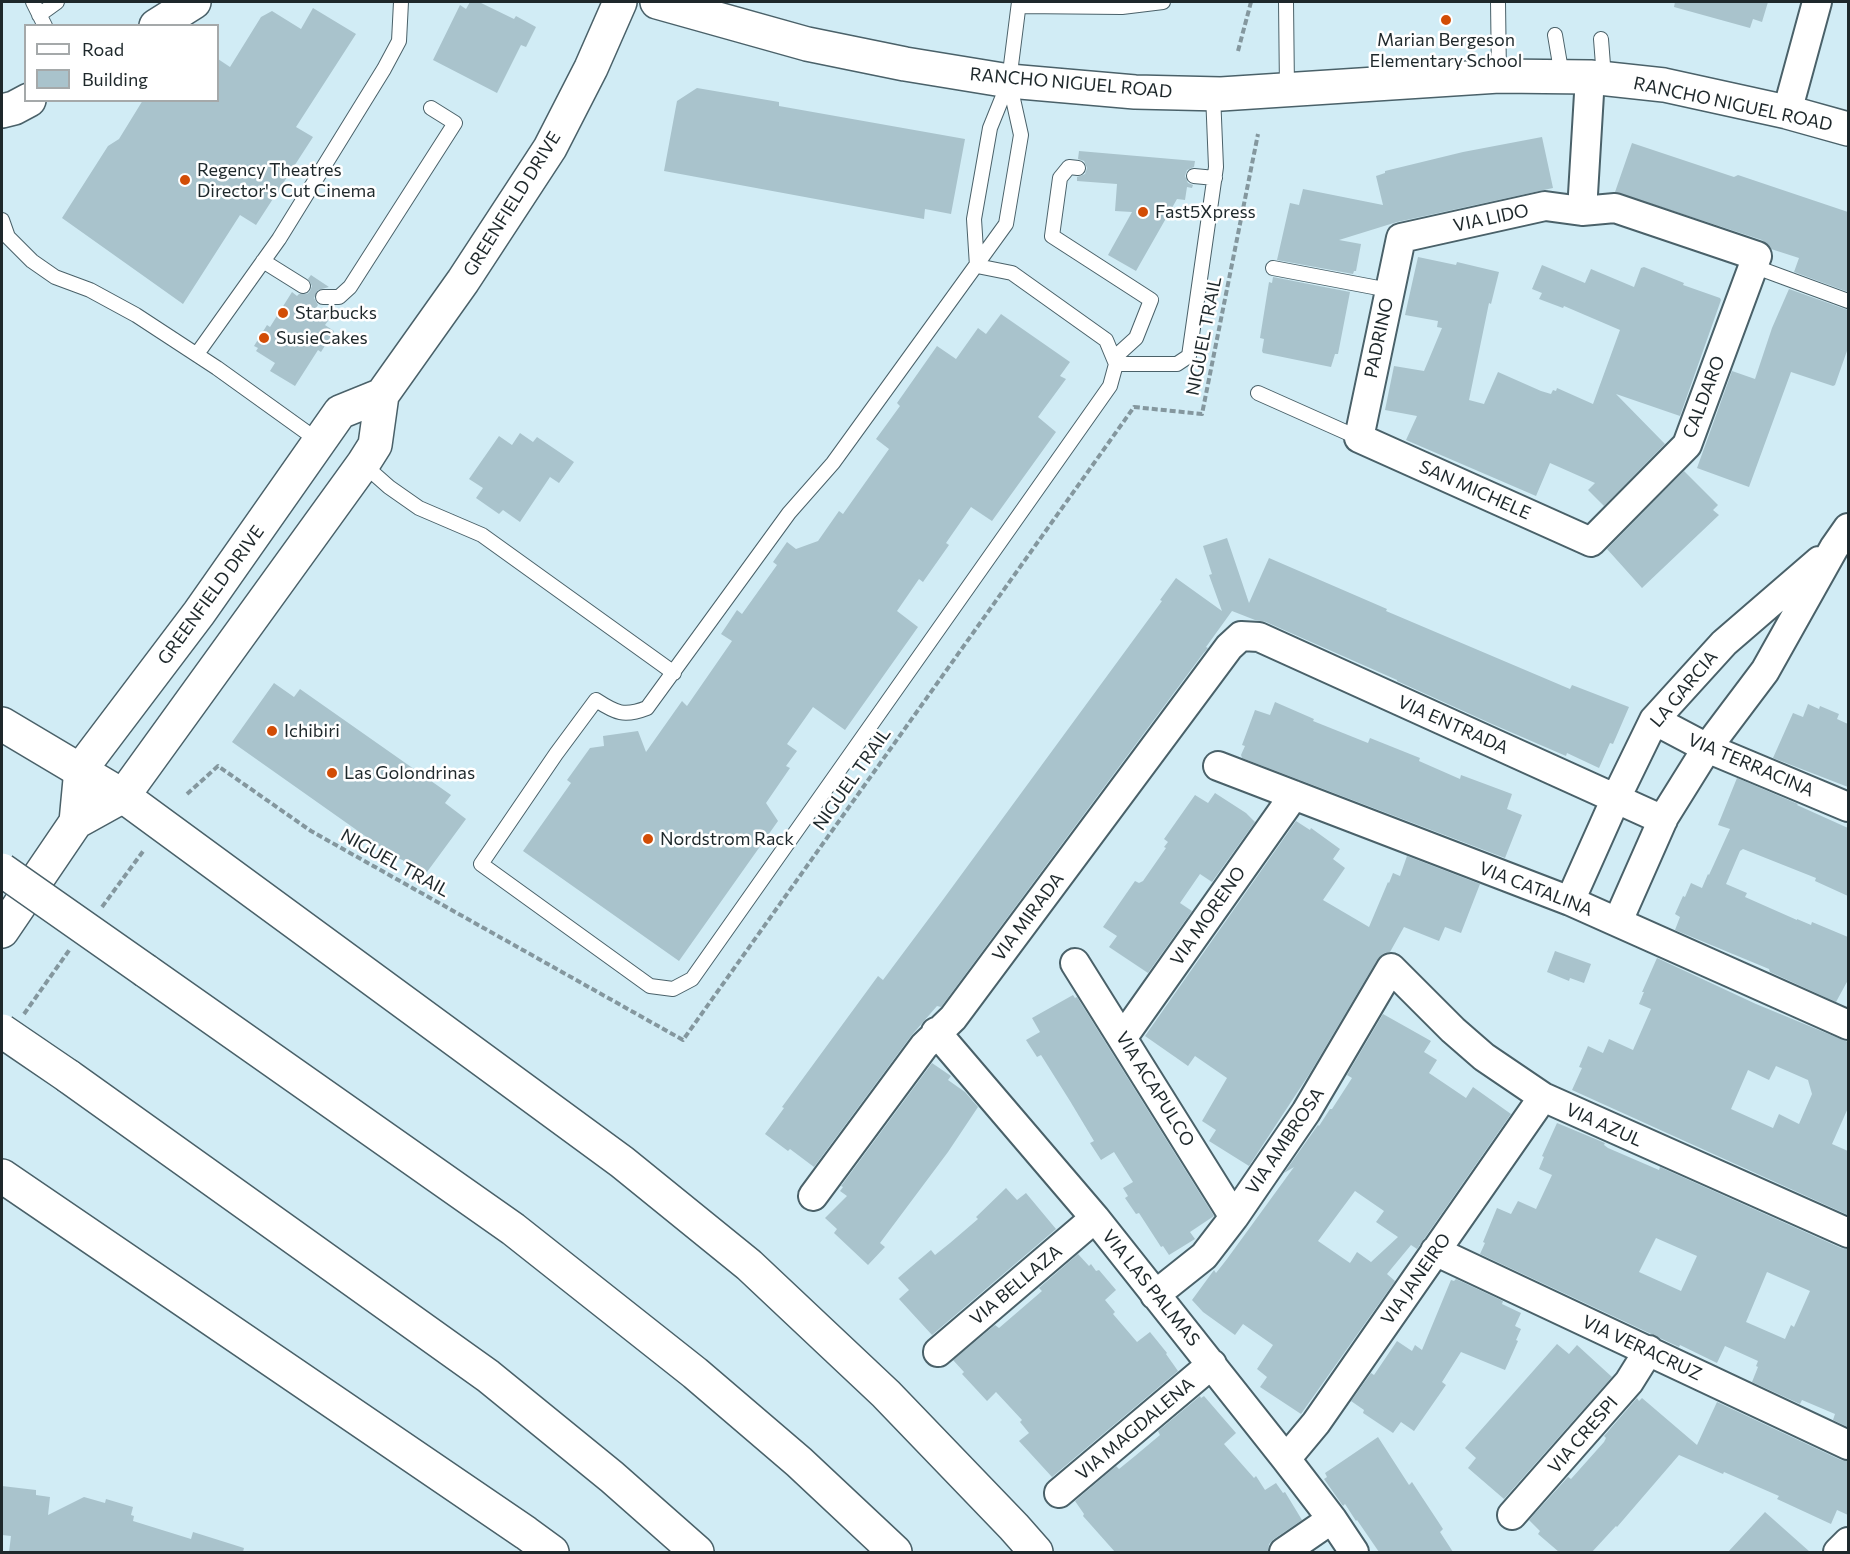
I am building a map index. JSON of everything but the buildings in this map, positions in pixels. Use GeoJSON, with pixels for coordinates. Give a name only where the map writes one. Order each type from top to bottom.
{"type":"FeatureCollection","features":[{"type":"Feature","properties":{"kind":"main road"},"geometry":{"type":"LineString","coordinates":[[159,24],[194,2]]}},
{"type":"Feature","properties":{"kind":"main road","name":"GREENFIELD DRIVE"},"geometry":{"type":"LineString","coordinates":[[2,931],[76,822],[123,796],[363,464],[375,445],[382,395],[463,281],[550,148],[591,68],[620,2]]}},
{"type":"Feature","properties":{"kind":"main road","name":"RANCHO NIGUEL ROAD"},"geometry":{"type":"LineString","coordinates":[[657,2],[807,44],[905,64],[1009,81],[1135,93],[1213,93],[1500,76],[1585,77],[1664,85],[1787,112],[1848,129]]}},
{"type":"Feature","properties":{"kind":"main road"},"geometry":{"type":"LineString","coordinates":[[2,111],[25,102]]}},
{"type":"Feature","properties":{"kind":"main road","name":"GREENFIELD DRIVE"},"geometry":{"type":"LineString","coordinates":[[76,822],[81,769],[200,613],[339,412],[382,395]]}},
{"type":"Feature","properties":{"kind":"main road"},"geometry":{"type":"LineString","coordinates":[[2,724],[123,796],[609,1153],[749,1265],[886,1394],[1036,1552]]}},
{"type":"Feature","properties":{"kind":"main road"},"geometry":{"type":"LineString","coordinates":[[2,870],[513,1229],[695,1373],[799,1462],[895,1552]]}},
{"type":"Feature","properties":{"kind":"main road"},"geometry":{"type":"LineString","coordinates":[[2,1031],[488,1376],[612,1477],[697,1552]]}},
{"type":"Feature","properties":{"kind":"main road"},"geometry":{"type":"LineString","coordinates":[[2,1176],[268,1355],[552,1552]]}},
{"type":"Feature","properties":{"kind":"street"},"geometry":{"type":"LineString","coordinates":[[1787,112],[1817,2]]}},
{"type":"Feature","properties":{"kind":"street"},"geometry":{"type":"LineString","coordinates":[[1582,211],[1585,77]]}},
{"type":"Feature","properties":{"kind":"street","name":"VIA LIDO"},"geometry":{"type":"LineString","coordinates":[[1401,238],[1545,207],[1582,211],[1615,208],[1755,261]]}},
{"type":"Feature","properties":{"kind":"street","name":"PADRINO"},"geometry":{"type":"LineString","coordinates":[[1359,438],[1401,238]]}},
{"type":"Feature","properties":{"kind":"street","name":"CALDARO"},"geometry":{"type":"LineString","coordinates":[[1592,542],[1687,445],[1755,261]]}},
{"type":"Feature","properties":{"kind":"street","name":"SAN MICHELE"},"geometry":{"type":"LineString","coordinates":[[1359,438],[1592,542]]}},
{"type":"Feature","properties":{"kind":"street","name":"LA GARCIA"},"geometry":{"type":"LineString","coordinates":[[1570,901],[1654,720],[1724,644],[1844,544]]}},
{"type":"Feature","properties":{"kind":"street","name":"LA GARCIA"},"geometry":{"type":"LineString","coordinates":[[1618,921],[1663,820],[1707,748],[1765,671],[1844,544]]}},
{"type":"Feature","properties":{"kind":"street","name":"VIA ENTRADA"},"geometry":{"type":"LineString","coordinates":[[1242,636],[1259,637],[1663,820]]}},
{"type":"Feature","properties":{"kind":"street","name":"VIA MIRADA"},"geometry":{"type":"LineString","coordinates":[[813,1196],[924,1046],[953,1018],[1229,647],[1242,636]]}},
{"type":"Feature","properties":{"kind":"street","name":"VIA TERRACINA"},"geometry":{"type":"LineString","coordinates":[[1654,720],[1707,748],[1848,807]]}},
{"type":"Feature","properties":{"kind":"street","name":"VIA CATALINA"},"geometry":{"type":"LineString","coordinates":[[1218,766],[1570,901],[1848,1025]]}},
{"type":"Feature","properties":{"kind":"street","name":"VIA MORENO"},"geometry":{"type":"LineString","coordinates":[[1123,1037],[1294,795]]}},
{"type":"Feature","properties":{"kind":"street","name":"VIA ACAPULCO"},"geometry":{"type":"LineString","coordinates":[[1074,963],[1123,1037],[1234,1216]]}},
{"type":"Feature","properties":{"kind":"street","name":"VIA AZUL"},"geometry":{"type":"LineString","coordinates":[[1391,968],[1453,1030],[1484,1057],[1543,1097],[1848,1233]]}},
{"type":"Feature","properties":{"kind":"street","name":"VIA AMBROSA"},"geometry":{"type":"LineString","coordinates":[[1155,1295],[1203,1256],[1234,1216],[1306,1112],[1391,968]]}},
{"type":"Feature","properties":{"kind":"street","name":"VIA LAS PALMAS"},"geometry":{"type":"LineString","coordinates":[[936,1032],[1095,1218],[1286,1459],[1354,1552]]}},
{"type":"Feature","properties":{"kind":"street","name":"VIA JANEIRO"},"geometry":{"type":"LineString","coordinates":[[1286,1459],[1316,1423],[1543,1097]]}},
{"type":"Feature","properties":{"kind":"street","name":"VIA BELLAZA"},"geometry":{"type":"LineString","coordinates":[[938,1352],[1095,1218]]}},
{"type":"Feature","properties":{"kind":"street","name":"VIA VERACRUZ"},"geometry":{"type":"LineString","coordinates":[[1435,1251],[1848,1445]]}},
{"type":"Feature","properties":{"kind":"street","name":"VIA CRESPI"},"geometry":{"type":"LineString","coordinates":[[1512,1515],[1629,1382],[1648,1350]]}},
{"type":"Feature","properties":{"kind":"street","name":"VIA MAGDALENA"},"geometry":{"type":"LineString","coordinates":[[1059,1493],[1212,1364]]}},
{"type":"Feature","properties":{"kind":"street"},"geometry":{"type":"LineString","coordinates":[[1284,1552],[1332,1520]]}},
{"type":"Feature","properties":{"kind":"street"},"geometry":{"type":"LineString","coordinates":[[1838,1552],[1848,1542]]}},
{"type":"Feature","properties":{"kind":"lane"},"geometry":{"type":"LineString","coordinates":[[33,2],[42,20],[57,2]]}},
{"type":"Feature","properties":{"kind":"lane"},"geometry":{"type":"LineString","coordinates":[[197,354],[279,239],[399,41],[401,2]]}},
{"type":"Feature","properties":{"kind":"lane"},"geometry":{"type":"LineString","coordinates":[[977,266],[974,219],[990,128],[1009,81],[1019,4],[1122,7],[1163,2]]}},
{"type":"Feature","properties":{"kind":"lane"},"geometry":{"type":"LineString","coordinates":[[1286,2],[1287,90]]}},
{"type":"Feature","properties":{"kind":"lane"},"geometry":{"type":"LineString","coordinates":[[1498,2],[1500,76]]}},
{"type":"Feature","properties":{"kind":"lane"},"geometry":{"type":"LineString","coordinates":[[1555,35],[1585,77]]}},
{"type":"Feature","properties":{"kind":"lane"},"geometry":{"type":"LineString","coordinates":[[1585,77],[1601,39]]}},
{"type":"Feature","properties":{"kind":"lane"},"geometry":{"type":"LineString","coordinates":[[1009,81],[1021,135],[1006,224],[833,463],[789,513],[757,555],[647,708],[631,714],[612,711],[596,700],[481,864],[650,986],[673,989],[692,979],[1110,386],[1115,361],[1136,338],[1151,300],[1052,236],[1060,178],[1069,167],[1078,168]]}},
{"type":"Feature","properties":{"kind":"lane"},"geometry":{"type":"LineString","coordinates":[[1115,361],[1177,364],[1189,356],[1215,178],[1213,93]]}},
{"type":"Feature","properties":{"kind":"lane"},"geometry":{"type":"LineString","coordinates":[[323,297],[339,297],[350,286],[454,123],[431,108]]}},
{"type":"Feature","properties":{"kind":"lane"},"geometry":{"type":"LineString","coordinates":[[1194,176],[1215,178]]}},
{"type":"Feature","properties":{"kind":"lane"},"geometry":{"type":"LineString","coordinates":[[2,219],[8,237],[32,261],[55,277],[90,290],[136,315],[197,354],[320,442]]}},
{"type":"Feature","properties":{"kind":"lane"},"geometry":{"type":"LineString","coordinates":[[263,261],[303,286]]}},
{"type":"Feature","properties":{"kind":"lane"},"geometry":{"type":"LineString","coordinates":[[1755,261],[1848,301]]}},
{"type":"Feature","properties":{"kind":"lane"},"geometry":{"type":"LineString","coordinates":[[977,266],[1012,273],[1106,340],[1115,361]]}},
{"type":"Feature","properties":{"kind":"lane"},"geometry":{"type":"LineString","coordinates":[[1273,268],[1389,291]]}},
{"type":"Feature","properties":{"kind":"lane"},"geometry":{"type":"LineString","coordinates":[[1258,393],[1359,438]]}},
{"type":"Feature","properties":{"kind":"lane"},"geometry":{"type":"LineString","coordinates":[[363,464],[389,487],[419,508],[482,535],[674,673]]}},
{"type":"Feature","properties":{"kind":"path"},"geometry":{"type":"LineString","coordinates":[[1238,51],[1251,2]]}},
{"type":"Feature","properties":{"kind":"path","name":"NIGUEL TRAIL"},"geometry":{"type":"LineString","coordinates":[[187,794],[218,766],[311,831],[683,1040],[1134,407],[1202,414],[1258,134]]}},
{"type":"Feature","properties":{"kind":"place","name":"Marian Bergeson Elementary School"},"geometry":{"type":"Point","coordinates":[1446,20]}},
{"type":"Feature","properties":{"kind":"place","name":"Regency Theatres Director's Cut Cinema"},"geometry":{"type":"Point","coordinates":[185,180]}},
{"type":"Feature","properties":{"kind":"place","name":"Fast5Xpress"},"geometry":{"type":"Point","coordinates":[1143,212]}},
{"type":"Feature","properties":{"kind":"place","name":"Starbucks"},"geometry":{"type":"Point","coordinates":[283,313]}},
{"type":"Feature","properties":{"kind":"place","name":"SusieCakes"},"geometry":{"type":"Point","coordinates":[264,338]}},
{"type":"Feature","properties":{"kind":"place","name":"Ichibiri"},"geometry":{"type":"Point","coordinates":[272,731]}},
{"type":"Feature","properties":{"kind":"place","name":"Las Golondrinas"},"geometry":{"type":"Point","coordinates":[332,773]}},
{"type":"Feature","properties":{"kind":"place","name":"Nordstrom Rack"},"geometry":{"type":"Point","coordinates":[648,839]}}]}
